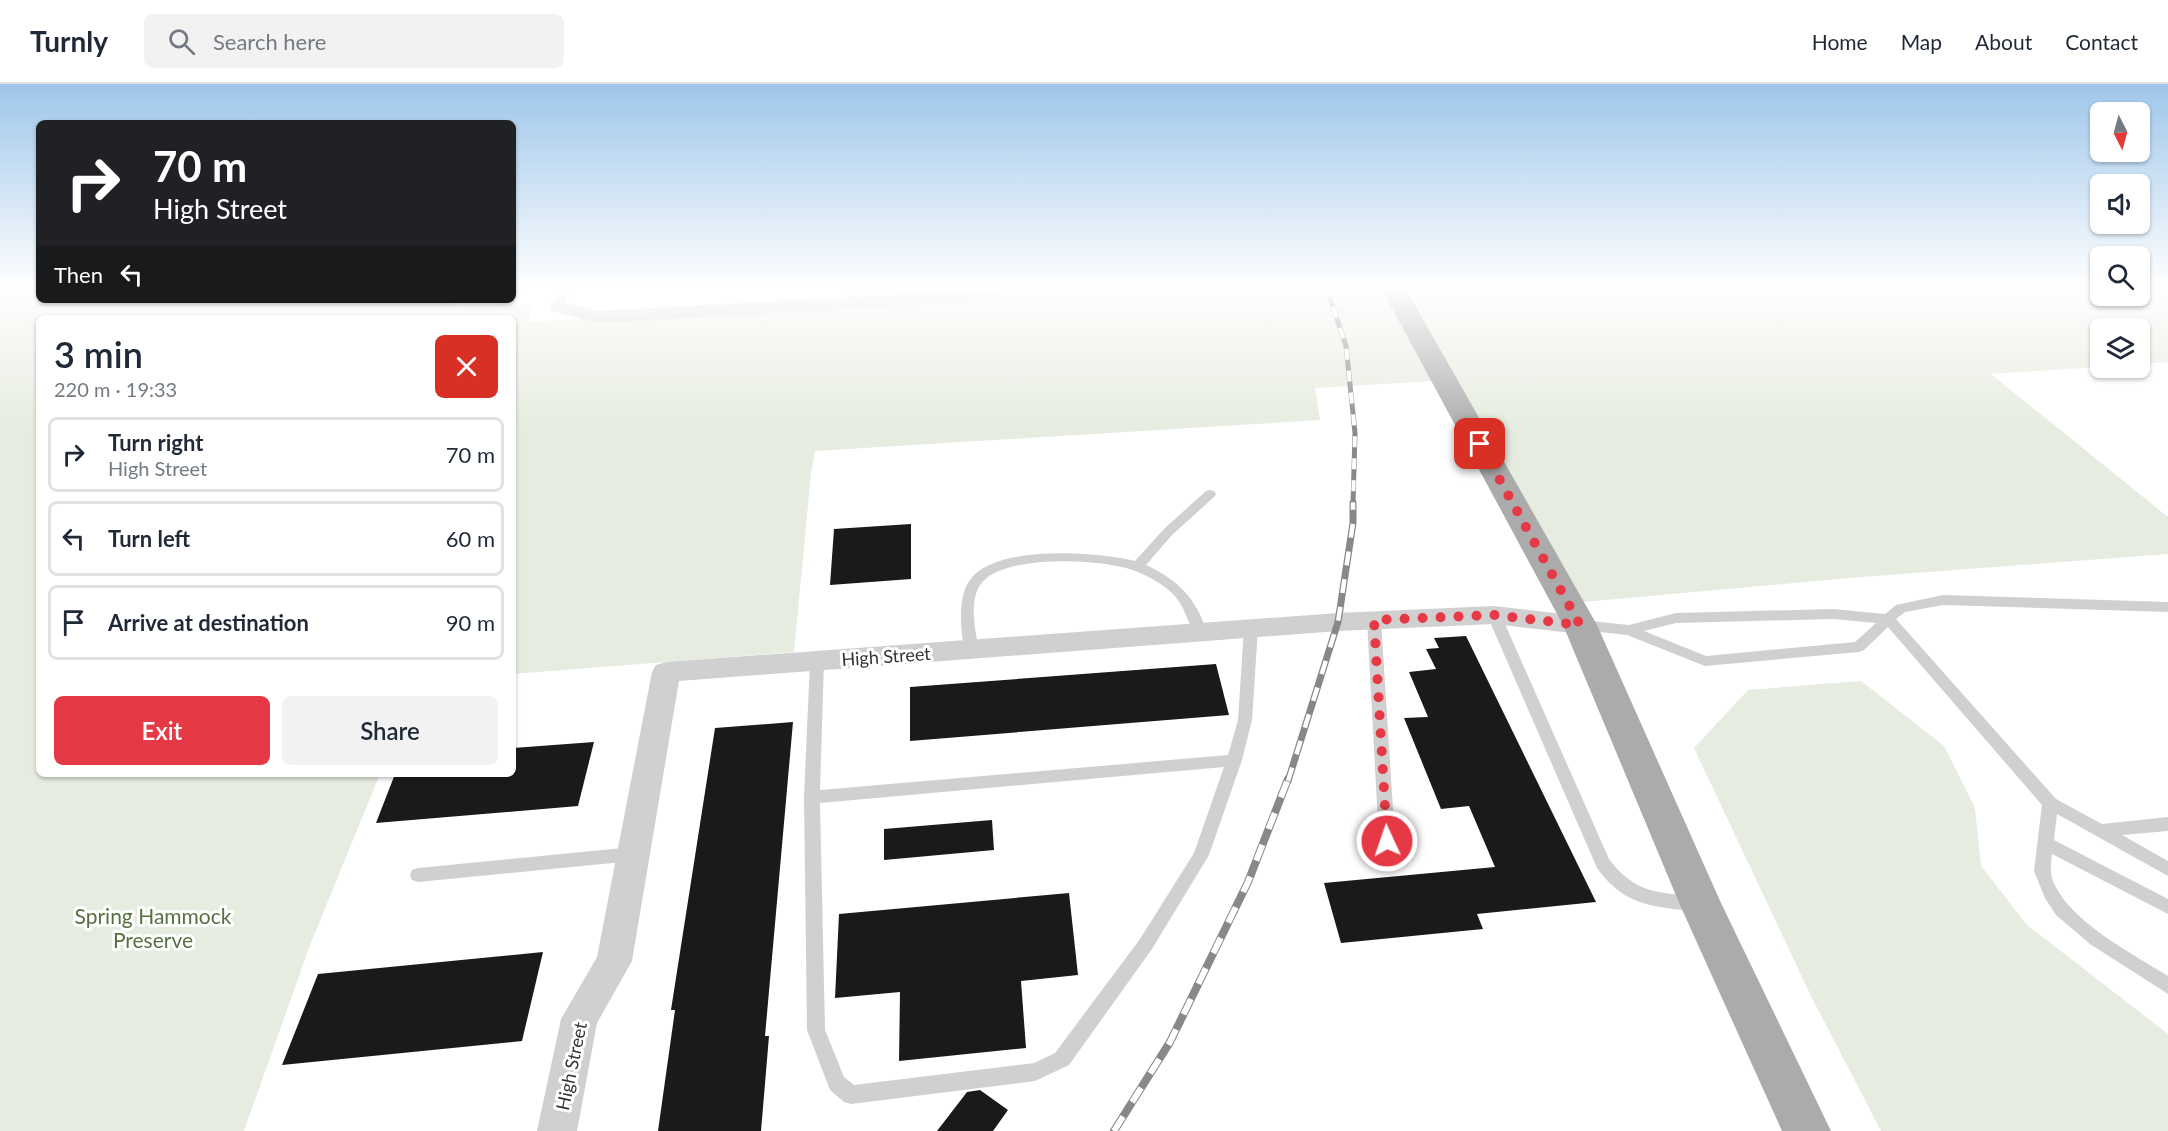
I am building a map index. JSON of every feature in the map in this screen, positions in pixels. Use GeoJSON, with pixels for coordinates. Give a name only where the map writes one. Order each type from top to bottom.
{"type":"FeatureCollection","features":[{"type":"Feature","properties":{"kind":"main road"},"geometry":{"type":"LineString","coordinates":[[1419,335],[1580,625],[1701,904],[1807,1131]]}},
{"type":"Feature","properties":{"kind":"street","name":"High Street"},"geometry":{"type":"LineString","coordinates":[[557,1131],[579,1019],[614,961],[666,672],[1374,620],[1494,615],[1580,625]]}},
{"type":"Feature","properties":{"kind":"lane"},"geometry":{"type":"LineString","coordinates":[[1137,567],[1168,532],[1210,494]]}},
{"type":"Feature","properties":{"kind":"lane"},"geometry":{"type":"LineString","coordinates":[[972,649],[968,630],[969,598],[976,581],[990,569],[1029,558],[1072,557],[1132,564],[1176,588],[1194,613],[1200,632]]}},
{"type":"Feature","properties":{"kind":"lane"},"geometry":{"type":"LineString","coordinates":[[1580,625],[1629,630],[1705,661],[1859,647],[1901,608],[1943,600],[2168,608]]}},
{"type":"Feature","properties":{"kind":"lane"},"geometry":{"type":"LineString","coordinates":[[1629,630],[1676,618],[1833,614],[1888,619],[2050,803],[2168,869]]}},
{"type":"Feature","properties":{"kind":"lane"},"geometry":{"type":"LineString","coordinates":[[1494,615],[1551,749],[1603,863],[1613,879],[1636,895],[1701,904]]}},
{"type":"Feature","properties":{"kind":"lane"},"geometry":{"type":"LineString","coordinates":[[1374,620],[1387,841]]}},
{"type":"Feature","properties":{"kind":"lane"},"geometry":{"type":"LineString","coordinates":[[817,661],[812,797],[816,1030],[837,1083],[851,1095],[1035,1072],[1062,1059],[1146,944],[1201,855],[1234,760],[1245,720],[1251,628]]}},
{"type":"Feature","properties":{"kind":"lane"},"geometry":{"type":"LineString","coordinates":[[812,797],[1234,760]]}},
{"type":"Feature","properties":{"kind":"lane"},"geometry":{"type":"LineString","coordinates":[[2050,803],[2043,874],[2055,900],[2082,928],[2168,986]]}},
{"type":"Feature","properties":{"kind":"lane"},"geometry":{"type":"LineString","coordinates":[[2100,831],[2168,824]]}},
{"type":"Feature","properties":{"kind":"lane"},"geometry":{"type":"LineString","coordinates":[[2047,844],[2168,907]]}},
{"type":"Feature","properties":{"kind":"lane"},"geometry":{"type":"LineString","coordinates":[[418,875],[633,854]]}},
{"type":"Feature","properties":{"kind":"green space","name":"Spring Hammock Preserve"},"geometry":{"type":"Polygon","coordinates":[[[0,335],[36,335],[36,777],[379,777],[310,945],[244,1131],[0,1131],[0,335]]]}},
{"type":"Feature","properties":{"kind":"green space","name":"Spring Hammock Preserve"},"geometry":{"type":"Polygon","coordinates":[[[516,335],[1409,335],[1434,381],[1315,388],[1320,420],[815,451],[794,652],[516,674],[516,335]]]}},
{"type":"Feature","properties":{"kind":"green space"},"geometry":{"type":"Polygon","coordinates":[[[1429,335],[2090,335],[2090,368],[1991,374],[2168,517],[2168,554],[1849,578],[1582,602],[1429,335]]]}},
{"type":"Feature","properties":{"kind":"green space"},"geometry":{"type":"Polygon","coordinates":[[[2150,335],[2168,335],[2168,362],[2150,363],[2150,335]]]}},
{"type":"Feature","properties":{"kind":"green space"},"geometry":{"type":"Polygon","coordinates":[[[1861,681],[1944,746],[1975,808],[1981,866],[2027,925],[2168,1034],[2168,1131],[1881,1131],[1811,996],[1694,748],[1748,690],[1861,681]]]}},
{"type":"Feature","properties":{"kind":"building"},"geometry":{"type":"Polygon","coordinates":[[[911,524],[911,579],[830,585],[834,529],[911,524]]]}},
{"type":"Feature","properties":{"kind":"building"},"geometry":{"type":"Polygon","coordinates":[[[1466,636],[1596,902],[1477,914],[1483,929],[1341,943],[1324,883],[1495,867],[1469,806],[1441,809],[1404,718],[1428,717],[1409,672],[1436,669],[1426,649],[1439,648],[1434,638],[1466,636]]]}},
{"type":"Feature","properties":{"kind":"building"},"geometry":{"type":"Polygon","coordinates":[[[1216,664],[1229,715],[910,741],[910,687],[1216,664]]]}},
{"type":"Feature","properties":{"kind":"building"},"geometry":{"type":"Polygon","coordinates":[[[793,722],[765,1036],[769,1036],[761,1131],[658,1131],[675,1010],[671,1010],[715,728],[793,722]]]}},
{"type":"Feature","properties":{"kind":"building"},"geometry":{"type":"Polygon","coordinates":[[[594,742],[578,806],[376,823],[394,777],[516,777],[516,748],[594,742]]]}},
{"type":"Feature","properties":{"kind":"building"},"geometry":{"type":"Polygon","coordinates":[[[992,820],[994,850],[884,860],[884,829],[992,820]]]}},
{"type":"Feature","properties":{"kind":"building"},"geometry":{"type":"Polygon","coordinates":[[[1069,893],[1078,975],[1021,981],[1026,1048],[899,1061],[900,992],[835,998],[839,914],[1069,893]]]}},
{"type":"Feature","properties":{"kind":"building"},"geometry":{"type":"Polygon","coordinates":[[[543,952],[522,1041],[282,1065],[318,974],[543,952]]]}},
{"type":"Feature","properties":{"kind":"building"},"geometry":{"type":"Polygon","coordinates":[[[980,1090],[1008,1110],[993,1131],[937,1131],[967,1092],[980,1090]]]}},
{"type":"Feature","properties":{"kind":"railway"},"geometry":{"type":"LineString","coordinates":[[1342,335],[1346,346],[1355,433],[1353,504]]}},
{"type":"Feature","properties":{"kind":"railway"},"geometry":{"type":"LineString","coordinates":[[1288,781],[1338,622],[1353,523],[1353,504]]}},
{"type":"Feature","properties":{"kind":"railway"},"geometry":{"type":"LineString","coordinates":[[1114,1131],[1170,1042],[1248,882],[1288,779]]}},
{"type":"Feature","properties":{"kind":"route"},"geometry":{"type":"LineString","coordinates":[[1387,841],[1374,620],[1494,615],[1580,625],[1480,444]]}}]}
